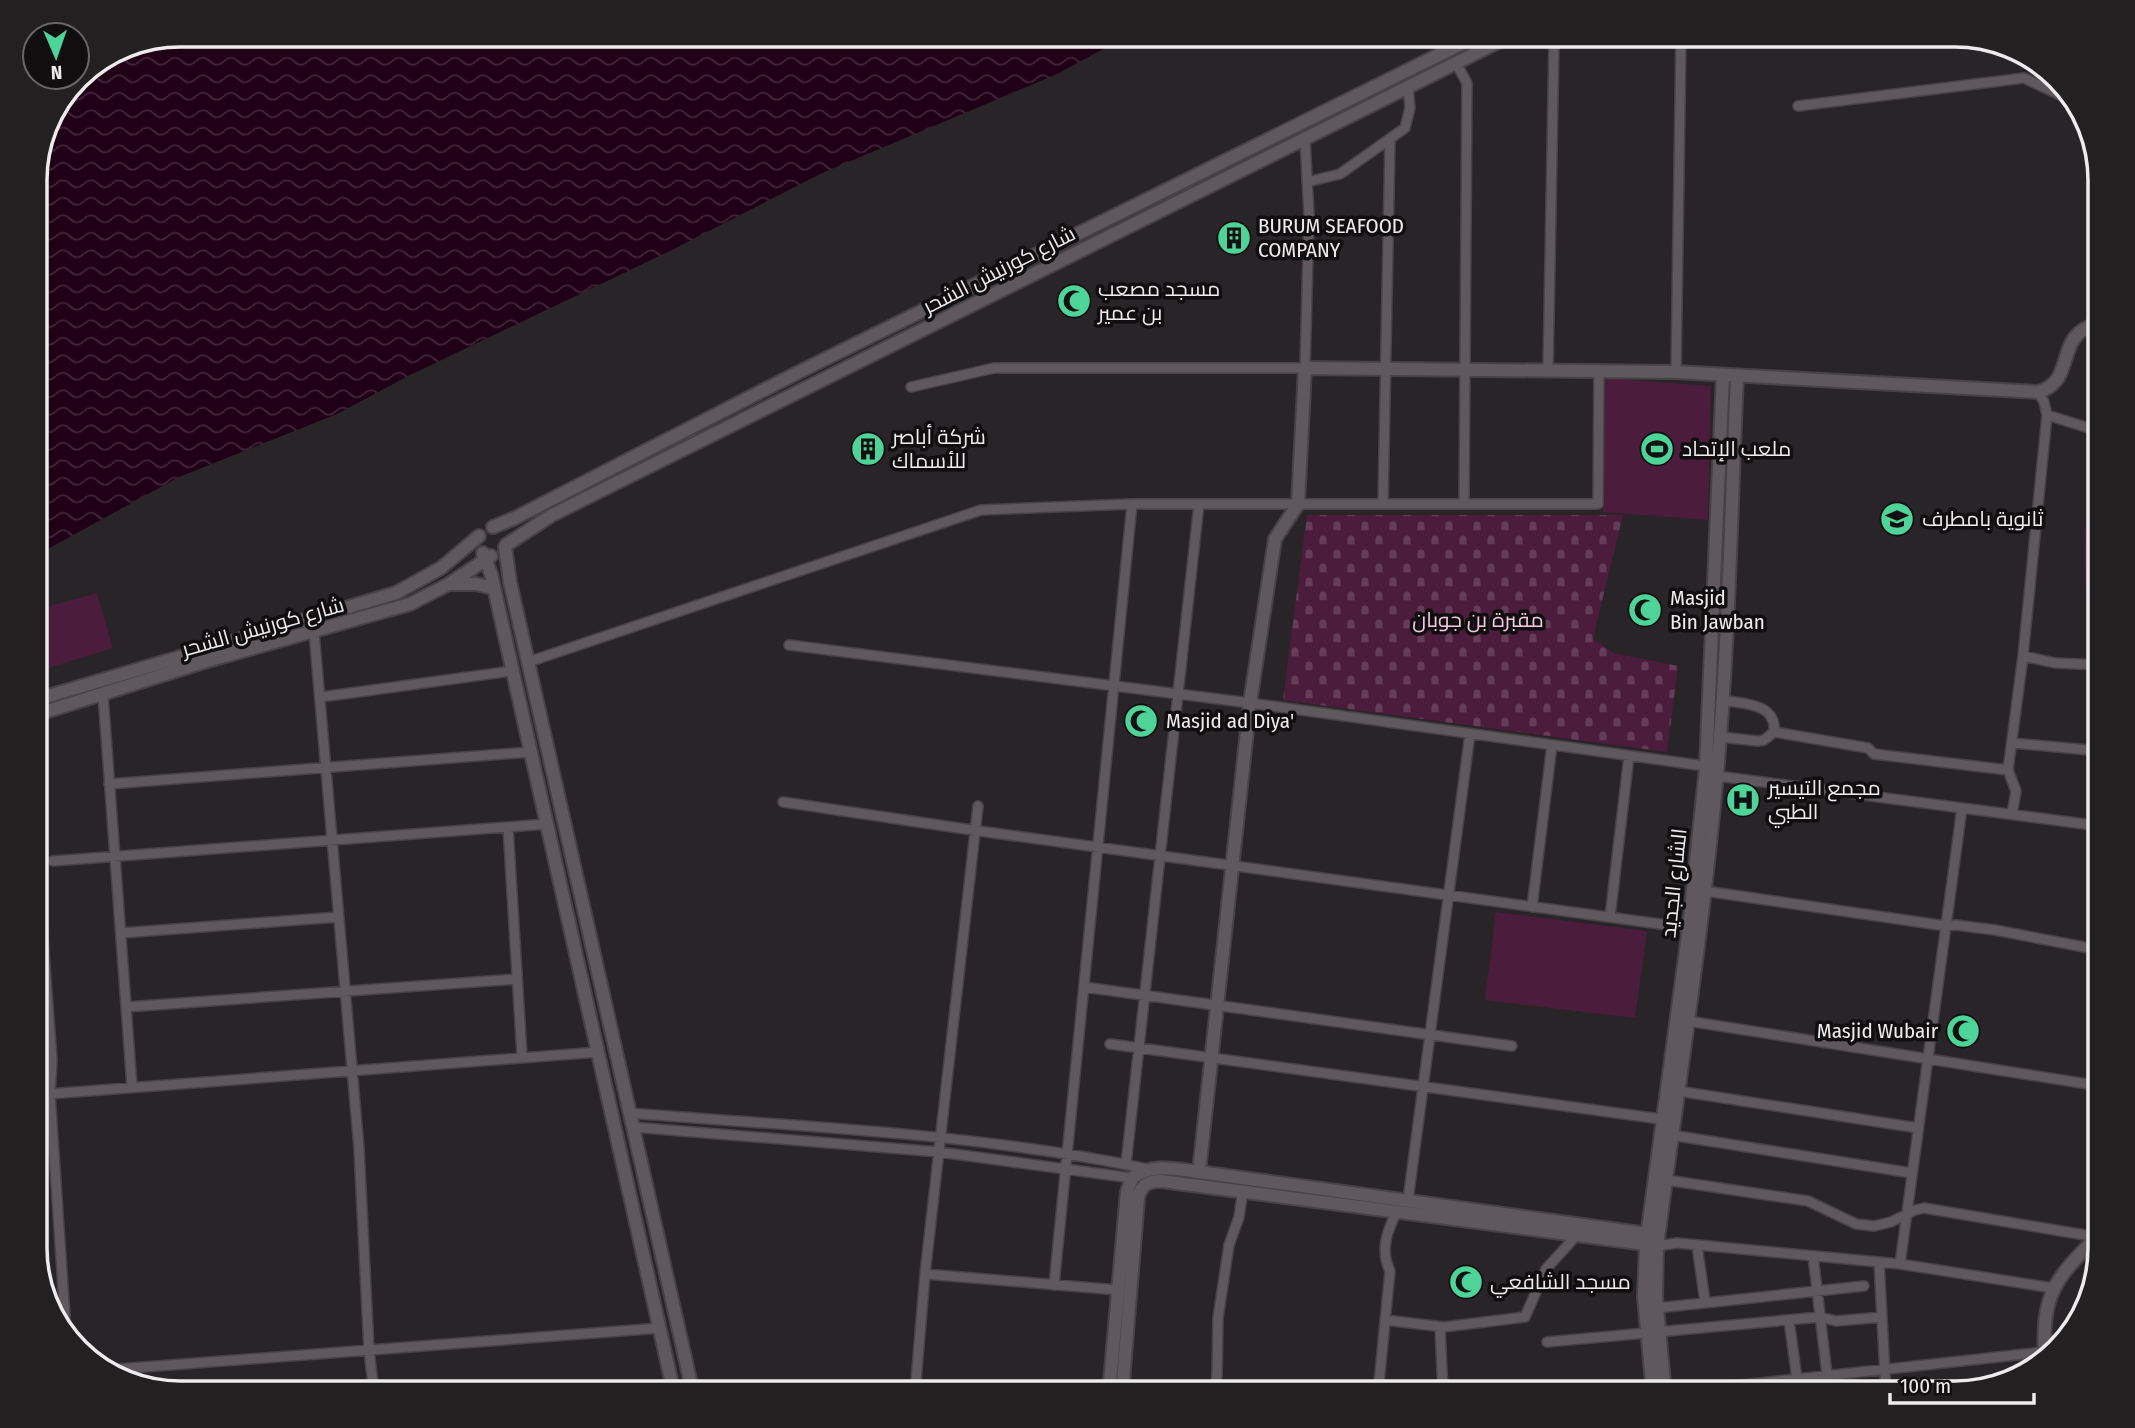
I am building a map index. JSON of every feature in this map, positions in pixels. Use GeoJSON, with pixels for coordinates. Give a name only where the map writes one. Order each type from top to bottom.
{"type":"FeatureCollection","features":[{"type":"Feature","properties":{"kind":"street","name":"شارع كورنيش الشحر"},"geometry":{"type":"LineString","coordinates":[[493,527],[804,369],[1455,47]]}},
{"type":"Feature","properties":{"kind":"street","name":"شارع كورنيش الشحر"},"geometry":{"type":"LineString","coordinates":[[506,546],[552,515],[1487,47]]}},
{"type":"Feature","properties":{"kind":"street"},"geometry":{"type":"LineString","coordinates":[[1548,370],[1554,47]]}},
{"type":"Feature","properties":{"kind":"street"},"geometry":{"type":"LineString","coordinates":[[1676,372],[1681,47]]}},
{"type":"Feature","properties":{"kind":"street"},"geometry":{"type":"LineString","coordinates":[[1456,63],[1467,83],[1464,504]]}},
{"type":"Feature","properties":{"kind":"street"},"geometry":{"type":"LineString","coordinates":[[1798,106],[2024,79],[2055,93]]}},
{"type":"Feature","properties":{"kind":"street"},"geometry":{"type":"LineString","coordinates":[[1307,182],[1340,174],[1405,128],[1410,108],[1408,87]]}},
{"type":"Feature","properties":{"kind":"street"},"geometry":{"type":"LineString","coordinates":[[1199,1172],[1250,703],[1275,539],[1298,504],[1306,368],[1309,216],[1305,139]]}},
{"type":"Feature","properties":{"kind":"street"},"geometry":{"type":"LineString","coordinates":[[1383,504],[1390,139]]}},
{"type":"Feature","properties":{"kind":"street"},"geometry":{"type":"LineString","coordinates":[[1145,199],[1153,215]]}},
{"type":"Feature","properties":{"kind":"street"},"geometry":{"type":"LineString","coordinates":[[911,387],[994,368],[1306,368],[1676,372],[2038,392],[2049,389],[2057,382],[2070,343],[2082,329],[2088,327]]}},
{"type":"Feature","properties":{"kind":"street"},"geometry":{"type":"LineString","coordinates":[[2082,329],[2088,332]]}},
{"type":"Feature","properties":{"kind":"street"},"geometry":{"type":"LineString","coordinates":[[804,369],[815,384]]}},
{"type":"Feature","properties":{"kind":"street"},"geometry":{"type":"LineString","coordinates":[[528,662],[981,510],[1132,504],[1598,504],[1599,371]]}},
{"type":"Feature","properties":{"kind":"street","name":"الشارع الجديد"},"geometry":{"type":"LineString","coordinates":[[1653,1381],[1653,1332],[1657,1308],[1652,1240],[1666,1180],[1671,1135],[1668,1120],[1678,1091],[1705,891],[1713,770],[1723,374]]}},
{"type":"Feature","properties":{"kind":"street","name":"الشارع الجديد"},"geometry":{"type":"LineString","coordinates":[[1664,1381],[1644,1297],[1668,1120],[1689,928],[1720,737],[1737,376]]}},
{"type":"Feature","properties":{"kind":"street"},"geometry":{"type":"LineString","coordinates":[[2012,814],[2016,791],[2008,770],[2023,656],[2047,415],[2045,401],[2038,392]]}},
{"type":"Feature","properties":{"kind":"street"},"geometry":{"type":"LineString","coordinates":[[2047,415],[2088,428]]}},
{"type":"Feature","properties":{"kind":"street"},"geometry":{"type":"LineString","coordinates":[[1054,1285],[1132,504]]}},
{"type":"Feature","properties":{"kind":"street"},"geometry":{"type":"LineString","coordinates":[[1126,1164],[1199,504]]}},
{"type":"Feature","properties":{"kind":"street"},"geometry":{"type":"LineString","coordinates":[[672,1381],[487,556],[478,545],[479,536],[484,530],[493,527],[504,533],[510,582],[690,1381]]}},
{"type":"Feature","properties":{"kind":"street","name":"شارع كورنيش الشحر"},"geometry":{"type":"LineString","coordinates":[[48,711],[103,695],[205,656],[396,593],[441,568],[479,536]]}},
{"type":"Feature","properties":{"kind":"street"},"geometry":{"type":"LineString","coordinates":[[487,556],[500,554],[506,546]]}},
{"type":"Feature","properties":{"kind":"street","name":"شارع كورنيش الشحر"},"geometry":{"type":"LineString","coordinates":[[48,697],[205,656],[314,632],[410,604],[449,584],[487,556]]}},
{"type":"Feature","properties":{"kind":"street"},"geometry":{"type":"LineString","coordinates":[[449,584],[467,583],[494,589]]}},
{"type":"Feature","properties":{"kind":"street"},"geometry":{"type":"LineString","coordinates":[[314,632],[359,1149],[373,1381]]}},
{"type":"Feature","properties":{"kind":"street"},"geometry":{"type":"LineString","coordinates":[[789,645],[1250,703],[2088,824]]}},
{"type":"Feature","properties":{"kind":"street"},"geometry":{"type":"LineString","coordinates":[[2023,656],[2055,663],[2088,664]]}},
{"type":"Feature","properties":{"kind":"street"},"geometry":{"type":"LineString","coordinates":[[321,697],[512,671]]}},
{"type":"Feature","properties":{"kind":"street"},"geometry":{"type":"LineString","coordinates":[[103,695],[132,1087]]}},
{"type":"Feature","properties":{"kind":"street"},"geometry":{"type":"LineString","coordinates":[[1722,701],[1765,709],[1772,716],[1774,732]]}},
{"type":"Feature","properties":{"kind":"street"},"geometry":{"type":"LineString","coordinates":[[1720,737],[1764,740],[1774,732],[1868,748],[1874,754],[2008,770]]}},
{"type":"Feature","properties":{"kind":"street"},"geometry":{"type":"LineString","coordinates":[[1408,1200],[1469,734]]}},
{"type":"Feature","properties":{"kind":"street"},"geometry":{"type":"LineString","coordinates":[[2012,743],[2088,750]]}},
{"type":"Feature","properties":{"kind":"street"},"geometry":{"type":"LineString","coordinates":[[1532,907],[1552,745]]}},
{"type":"Feature","properties":{"kind":"street"},"geometry":{"type":"LineString","coordinates":[[109,784],[530,752]]}},
{"type":"Feature","properties":{"kind":"street"},"geometry":{"type":"LineString","coordinates":[[1610,917],[1629,756]]}},
{"type":"Feature","properties":{"kind":"street"},"geometry":{"type":"LineString","coordinates":[[783,802],[1233,867],[1689,928]]}},
{"type":"Feature","properties":{"kind":"street"},"geometry":{"type":"LineString","coordinates":[[916,1381],[925,1274],[978,806]]}},
{"type":"Feature","properties":{"kind":"street"},"geometry":{"type":"LineString","coordinates":[[1900,1264],[1962,808]]}},
{"type":"Feature","properties":{"kind":"street"},"geometry":{"type":"LineString","coordinates":[[53,861],[547,824]]}},
{"type":"Feature","properties":{"kind":"street"},"geometry":{"type":"LineString","coordinates":[[508,827],[522,1056]]}},
{"type":"Feature","properties":{"kind":"street"},"geometry":{"type":"LineString","coordinates":[[1705,891],[1946,926],[1995,930],[2088,948]]}},
{"type":"Feature","properties":{"kind":"street"},"geometry":{"type":"LineString","coordinates":[[121,933],[339,917]]}},
{"type":"Feature","properties":{"kind":"street"},"geometry":{"type":"LineString","coordinates":[[126,1007],[517,979]]}},
{"type":"Feature","properties":{"kind":"street"},"geometry":{"type":"LineString","coordinates":[[1084,987],[1512,1046]]}},
{"type":"Feature","properties":{"kind":"street"},"geometry":{"type":"LineString","coordinates":[[48,1013],[52,1069],[50,1094],[65,1314]]}},
{"type":"Feature","properties":{"kind":"street"},"geometry":{"type":"LineString","coordinates":[[1688,1021],[2088,1084]]}},
{"type":"Feature","properties":{"kind":"street"},"geometry":{"type":"LineString","coordinates":[[1110,1045],[1668,1120]]}},
{"type":"Feature","properties":{"kind":"street"},"geometry":{"type":"LineString","coordinates":[[50,1094],[599,1052]]}},
{"type":"Feature","properties":{"kind":"street"},"geometry":{"type":"LineString","coordinates":[[48,1089],[50,1094]]}},
{"type":"Feature","properties":{"kind":"street"},"geometry":{"type":"LineString","coordinates":[[1678,1091],[1918,1128]]}},
{"type":"Feature","properties":{"kind":"street"},"geometry":{"type":"LineString","coordinates":[[629,1113],[940,1138],[1067,1154],[1149,1169],[1199,1172],[1408,1200],[1652,1240],[1900,1264],[2053,1288]]}},
{"type":"Feature","properties":{"kind":"street"},"geometry":{"type":"LineString","coordinates":[[632,1127],[939,1152],[1132,1178],[1149,1169]]}},
{"type":"Feature","properties":{"kind":"street"},"geometry":{"type":"LineString","coordinates":[[1671,1135],[1912,1172]]}},
{"type":"Feature","properties":{"kind":"street"},"geometry":{"type":"LineString","coordinates":[[1110,1381],[1127,1192],[1132,1178]]}},
{"type":"Feature","properties":{"kind":"street"},"geometry":{"type":"LineString","coordinates":[[1666,1180],[1808,1201],[1856,1224],[1874,1226],[1924,1208],[2088,1234]]}},
{"type":"Feature","properties":{"kind":"street"},"geometry":{"type":"LineString","coordinates":[[1123,1381],[1139,1198],[1142,1188],[1149,1182],[1242,1190],[1576,1236],[1652,1240]]}},
{"type":"Feature","properties":{"kind":"street"},"geometry":{"type":"LineString","coordinates":[[1216,1381],[1218,1318],[1229,1245],[1239,1217],[1242,1190]]}},
{"type":"Feature","properties":{"kind":"street"},"geometry":{"type":"LineString","coordinates":[[1379,1381],[1390,1271],[1384,1258],[1388,1229],[1397,1211]]}},
{"type":"Feature","properties":{"kind":"street"},"geometry":{"type":"LineString","coordinates":[[1385,1320],[1440,1327],[1525,1317],[1546,1269],[1576,1236]]}},
{"type":"Feature","properties":{"kind":"street"},"geometry":{"type":"LineString","coordinates":[[1696,1245],[1704,1302]]}},
{"type":"Feature","properties":{"kind":"street"},"geometry":{"type":"LineString","coordinates":[[2044,1346],[2046,1307],[2053,1288],[2088,1248]]}},
{"type":"Feature","properties":{"kind":"street"},"geometry":{"type":"LineString","coordinates":[[1813,1256],[1827,1381]]}},
{"type":"Feature","properties":{"kind":"street"},"geometry":{"type":"LineString","coordinates":[[1879,1262],[1886,1381]]}},
{"type":"Feature","properties":{"kind":"street"},"geometry":{"type":"LineString","coordinates":[[925,1274],[1118,1290]]}},
{"type":"Feature","properties":{"kind":"street"},"geometry":{"type":"LineString","coordinates":[[1657,1308],[1864,1286]]}},
{"type":"Feature","properties":{"kind":"street"},"geometry":{"type":"LineString","coordinates":[[653,1294],[670,1291]]}},
{"type":"Feature","properties":{"kind":"street"},"geometry":{"type":"LineString","coordinates":[[1547,1342],[1820,1317],[1836,1321],[1882,1317]]}},
{"type":"Feature","properties":{"kind":"street"},"geometry":{"type":"LineString","coordinates":[[1789,1320],[1797,1380]]}},
{"type":"Feature","properties":{"kind":"street"},"geometry":{"type":"LineString","coordinates":[[1440,1327],[1442,1381]]}},
{"type":"Feature","properties":{"kind":"street"},"geometry":{"type":"LineString","coordinates":[[125,1368],[661,1328]]}},
{"type":"Feature","properties":{"kind":"street"},"geometry":{"type":"LineString","coordinates":[[1787,1381],[1827,1374],[2032,1355]]}},
{"type":"Feature","properties":{"kind":"green space","name":"ملعب الإتحاد"},"geometry":{"type":"Polygon","coordinates":[[[1605,378],[1711,386],[1708,520],[1603,512],[1605,378]]]}},
{"type":"Feature","properties":{"kind":"green space","name":"مقبرة بن جوبان"},"geometry":{"type":"Polygon","coordinates":[[[1307,515],[1623,515],[1593,638],[1613,653],[1678,666],[1667,752],[1283,700],[1307,515]]]}},
{"type":"Feature","properties":{"kind":"green space"},"geometry":{"type":"Polygon","coordinates":[[[2088,526],[2088,600],[2085,566],[2084,528],[2088,526]]]}},
{"type":"Feature","properties":{"kind":"green space"},"geometry":{"type":"Polygon","coordinates":[[[97,593],[113,648],[48,668],[48,606],[97,593]]]}},
{"type":"Feature","properties":{"kind":"green space"},"geometry":{"type":"Polygon","coordinates":[[[1496,912],[1647,931],[1635,1018],[1485,1000],[1496,912]]]}},
{"type":"Feature","properties":{"kind":"water"},"geometry":{"type":"Polygon","coordinates":[[[181,47],[1107,47],[1057,74],[820,174],[672,250],[410,375],[337,414],[179,477],[48,549],[48,163],[57,130],[75,99],[82,91],[91,91],[91,82],[114,65],[138,54],[181,47]]]}},
{"type":"Feature","properties":{"kind":"place","name":"BURUM SEAFOOD COMPANY"},"geometry":{"type":"Point","coordinates":[1234,238]}},
{"type":"Feature","properties":{"kind":"place","name":"مسجد مصعب بن عمير"},"geometry":{"type":"Point","coordinates":[1074,301]}},
{"type":"Feature","properties":{"kind":"place","name":"شركة أباصر للأسماك"},"geometry":{"type":"Point","coordinates":[868,449]}},
{"type":"Feature","properties":{"kind":"place","name":"ملعب الإتحاد"},"geometry":{"type":"Point","coordinates":[1657,449]}},
{"type":"Feature","properties":{"kind":"place","name":"ثانوية بامطرف"},"geometry":{"type":"Point","coordinates":[1897,519]}},
{"type":"Feature","properties":{"kind":"place","name":"Masjid Bin Jawban"},"geometry":{"type":"Point","coordinates":[1645,610]}},
{"type":"Feature","properties":{"kind":"place","name":"Masjid ad Diya'"},"geometry":{"type":"Point","coordinates":[1141,721]}},
{"type":"Feature","properties":{"kind":"place","name":"مجمع التيسير الطبي"},"geometry":{"type":"Point","coordinates":[1743,800]}},
{"type":"Feature","properties":{"kind":"place","name":"Masjid Wubair"},"geometry":{"type":"Point","coordinates":[1963,1031]}},
{"type":"Feature","properties":{"kind":"place","name":"مسجد الشافعي"},"geometry":{"type":"Point","coordinates":[1466,1282]}}]}
